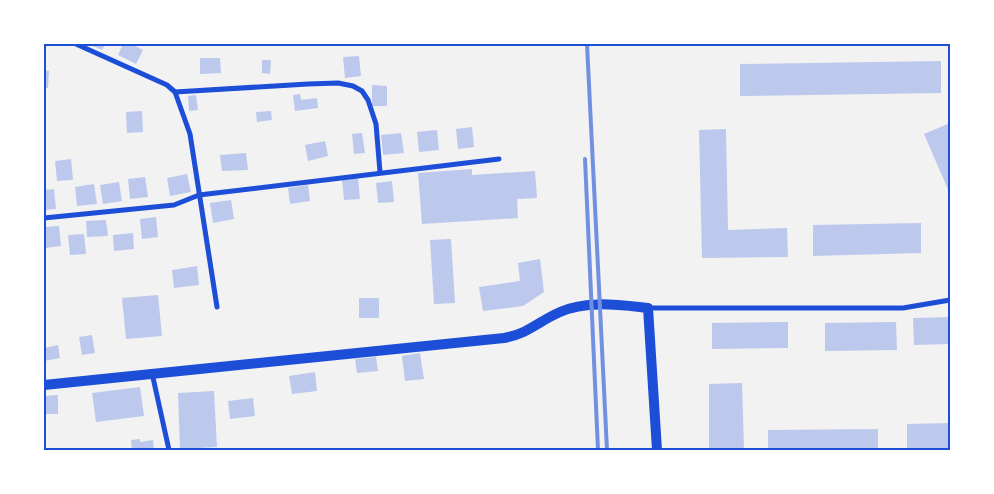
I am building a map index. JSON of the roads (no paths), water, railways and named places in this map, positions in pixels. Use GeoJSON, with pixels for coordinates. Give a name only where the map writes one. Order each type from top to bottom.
{"type":"FeatureCollection","features":[{"type":"Feature","properties":{"kind":"main road"},"geometry":{"type":"LineString","coordinates":[[44,385],[504,338],[527,332],[559,312],[576,306],[613,305],[648,308],[658,450]]}},
{"type":"Feature","properties":{"kind":"street"},"geometry":{"type":"LineString","coordinates":[[76,44],[167,84],[175,92],[190,134],[217,307]]}},
{"type":"Feature","properties":{"kind":"street"},"geometry":{"type":"LineString","coordinates":[[175,92],[308,84],[338,83],[353,86],[362,92],[368,100],[376,124],[380,172]]}},
{"type":"Feature","properties":{"kind":"street"},"geometry":{"type":"LineString","coordinates":[[44,218],[174,206],[199,195],[499,159]]}},
{"type":"Feature","properties":{"kind":"street"},"geometry":{"type":"LineString","coordinates":[[648,308],[903,308],[950,300]]}},
{"type":"Feature","properties":{"kind":"street"},"geometry":{"type":"LineString","coordinates":[[152,373],[170,450]]}},
{"type":"Feature","properties":{"kind":"railway"},"geometry":{"type":"LineString","coordinates":[[587,44],[607,450]]}},
{"type":"Feature","properties":{"kind":"railway"},"geometry":{"type":"LineString","coordinates":[[585,159],[598,450]]}}]}
